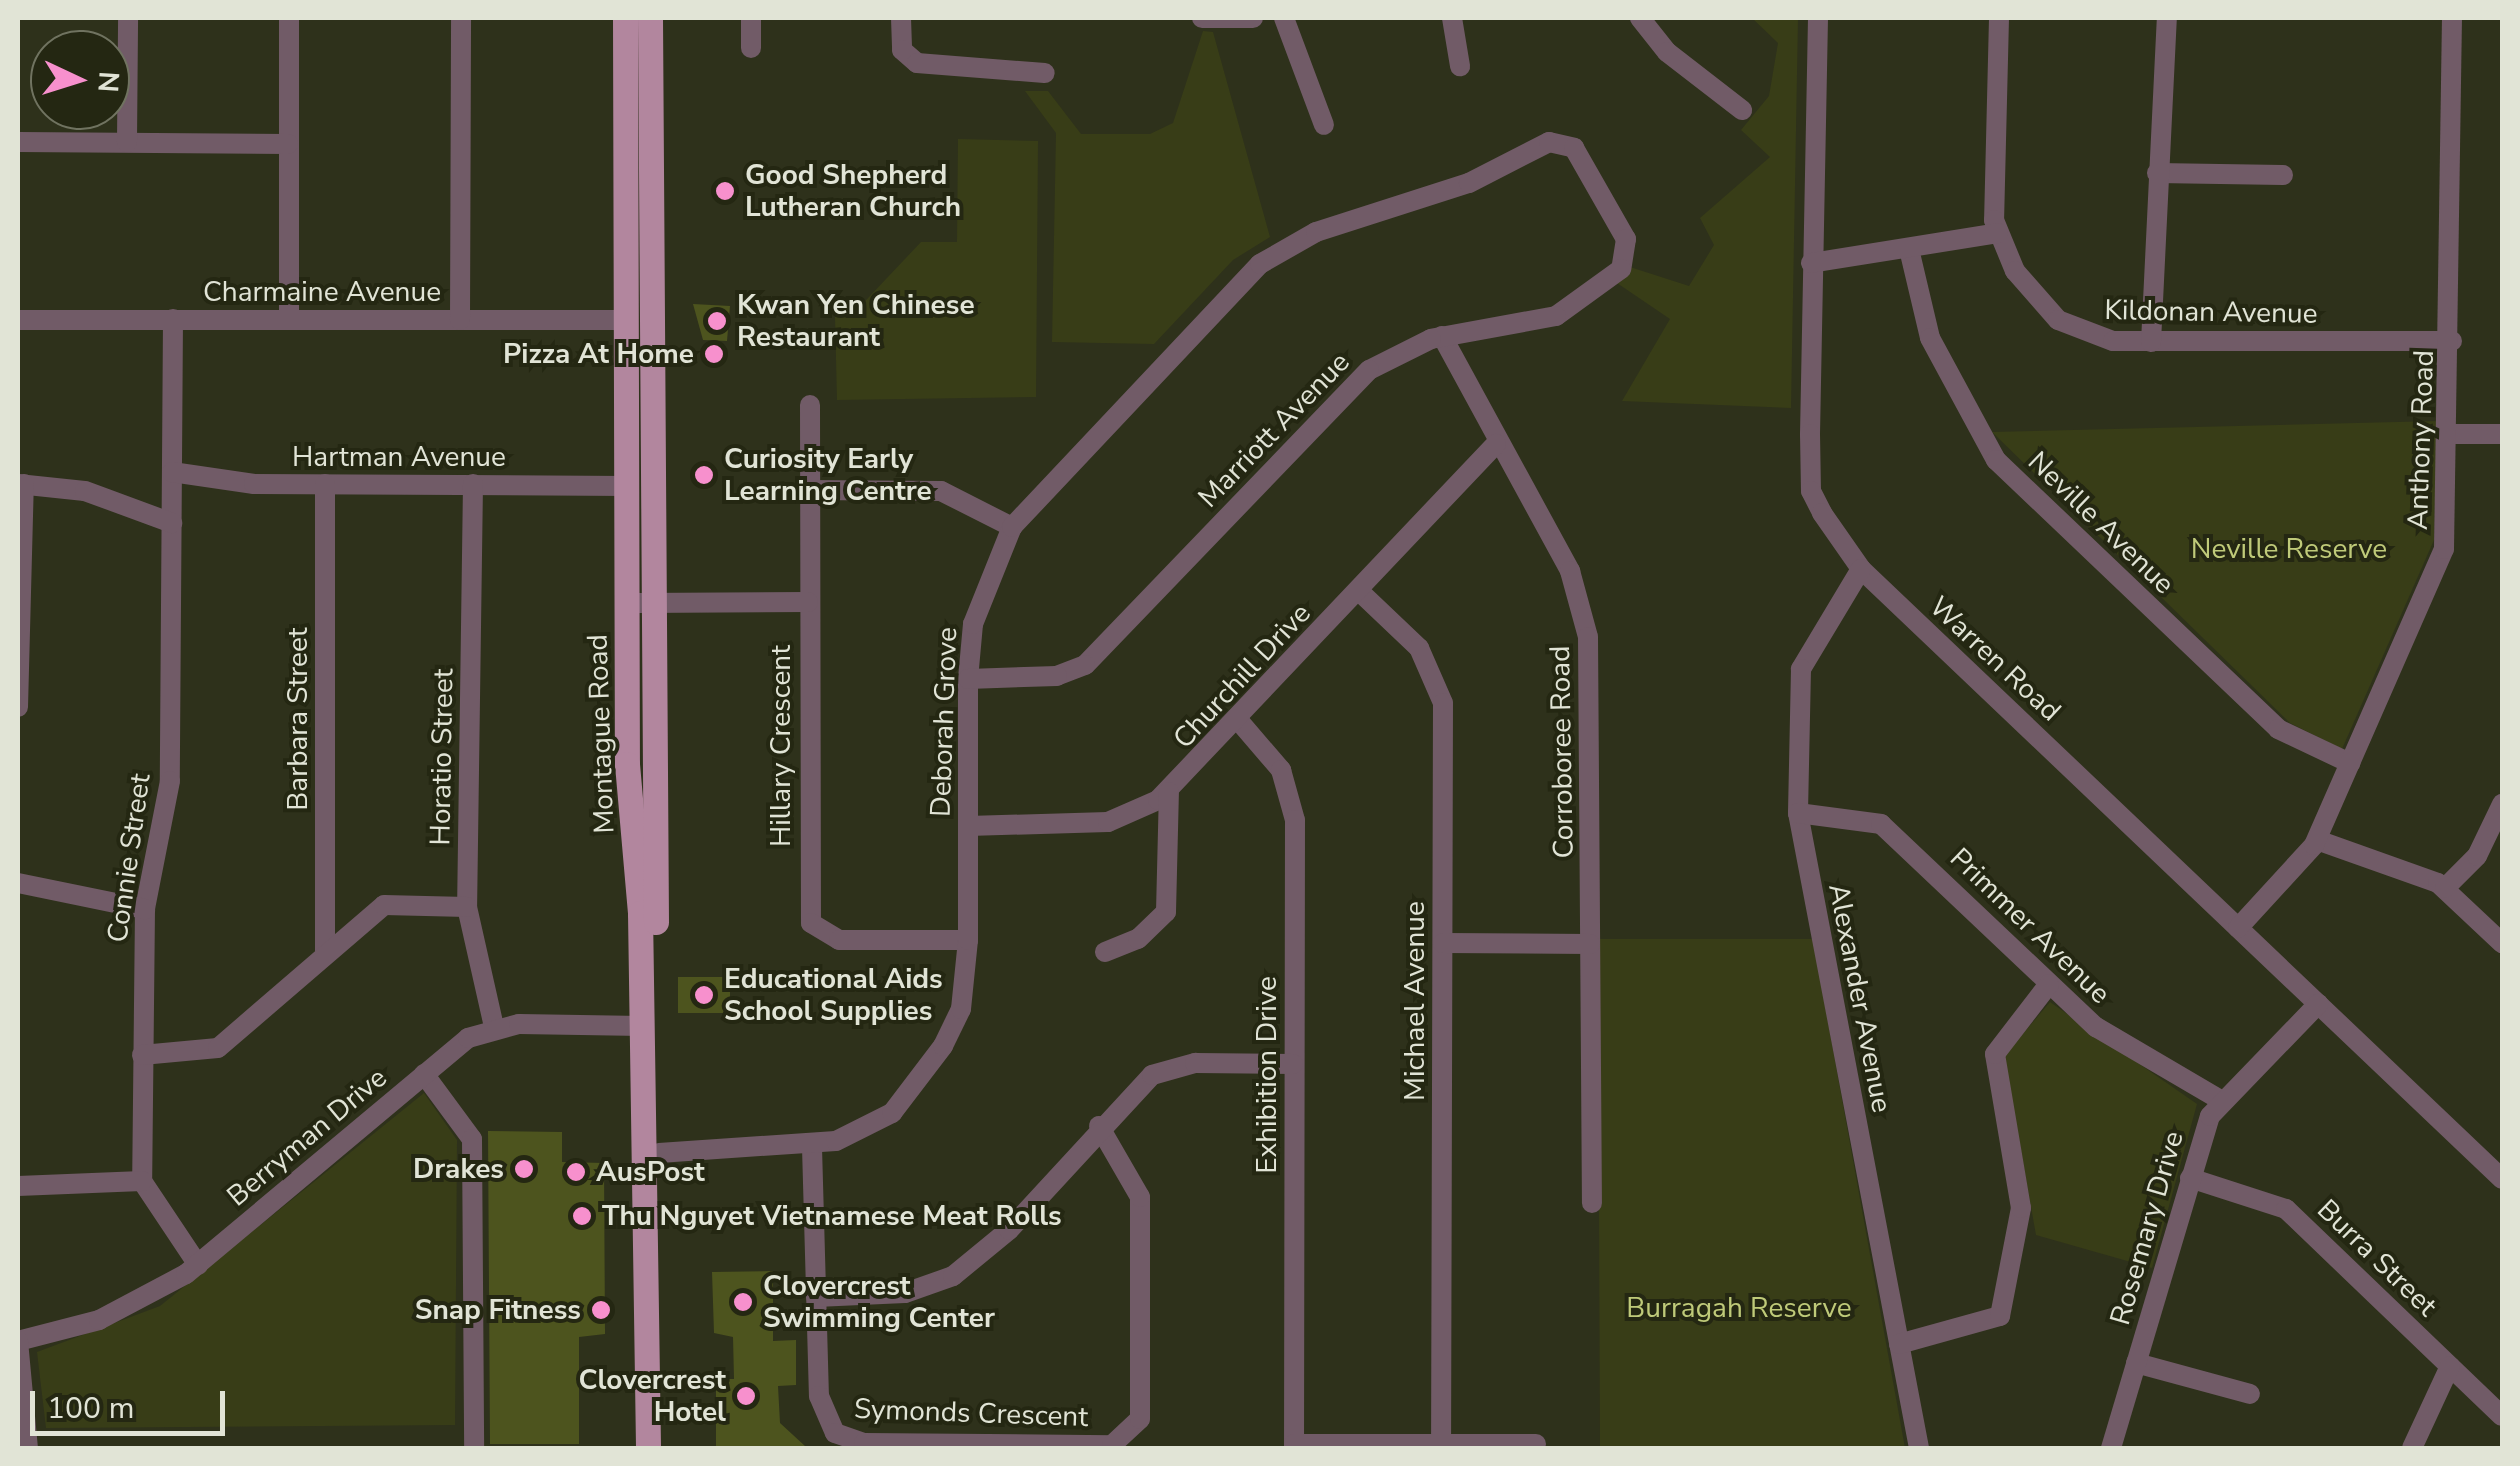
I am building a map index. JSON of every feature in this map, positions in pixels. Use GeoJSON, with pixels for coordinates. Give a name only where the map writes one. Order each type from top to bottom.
{"type":"FeatureCollection","features":[{"type":"Feature","properties":{"kind":"main road","name":"Montague Road"},"geometry":{"type":"LineString","coordinates":[[625,18],[639,320],[626,486],[639,603]]}},
{"type":"Feature","properties":{"kind":"main road","name":"Montague Road"},"geometry":{"type":"LineString","coordinates":[[650,18],[639,320],[639,603],[651,1153],[663,1448]]}},
{"type":"Feature","properties":{"kind":"main road","name":"Montague Road"},"geometry":{"type":"LineString","coordinates":[[648,1448],[651,1153]]}},
{"type":"Feature","properties":{"kind":"street"},"geometry":{"type":"LineString","coordinates":[[127,142],[128,18]]}},
{"type":"Feature","properties":{"kind":"street"},"geometry":{"type":"LineString","coordinates":[[288,18],[290,319]]}},
{"type":"Feature","properties":{"kind":"street"},"geometry":{"type":"LineString","coordinates":[[460,320],[462,18]]}},
{"type":"Feature","properties":{"kind":"street"},"geometry":{"type":"LineString","coordinates":[[751,18],[751,48]]}},
{"type":"Feature","properties":{"kind":"street"},"geometry":{"type":"LineString","coordinates":[[901,18],[902,50],[917,63],[1045,73]]}},
{"type":"Feature","properties":{"kind":"street"},"geometry":{"type":"LineString","coordinates":[[1202,18],[1253,18]]}},
{"type":"Feature","properties":{"kind":"street"},"geometry":{"type":"LineString","coordinates":[[1284,18],[1324,124]]}},
{"type":"Feature","properties":{"kind":"street"},"geometry":{"type":"LineString","coordinates":[[1452,18],[1460,66]]}},
{"type":"Feature","properties":{"kind":"street"},"geometry":{"type":"LineString","coordinates":[[1640,18],[1687,70],[1742,110]]}},
{"type":"Feature","properties":{"kind":"street","name":"Warren Road"},"geometry":{"type":"LineString","coordinates":[[1818,18],[1811,491],[1861,569],[2502,1179]]}},
{"type":"Feature","properties":{"kind":"street","name":"Kildonan Avenue"},"geometry":{"type":"LineString","coordinates":[[2000,18],[1998,233],[2021,280],[2058,320],[2094,338],[2151,342],[2452,341]]}},
{"type":"Feature","properties":{"kind":"street"},"geometry":{"type":"LineString","coordinates":[[2151,342],[2156,173],[2167,18]]}},
{"type":"Feature","properties":{"kind":"street","name":"Anthony Road"},"geometry":{"type":"LineString","coordinates":[[2238,928],[2317,840],[2441,562],[2452,434],[2452,18]]}},
{"type":"Feature","properties":{"kind":"street","name":"Marriott Avenue"},"geometry":{"type":"LineString","coordinates":[[968,679],[1057,676],[1086,664],[1344,390],[1386,358],[1442,336],[1556,316],[1627,261],[1626,239],[1562,141]]}},
{"type":"Feature","properties":{"kind":"street","name":"Deborah Grove"},"geometry":{"type":"LineString","coordinates":[[651,1153],[812,1148],[872,1126],[917,1090],[961,1009],[968,940],[968,679],[980,591],[1012,528],[1260,264],[1364,212],[1469,183],[1562,141]]}},
{"type":"Feature","properties":{"kind":"street"},"geometry":{"type":"LineString","coordinates":[[18,142],[288,144]]}},
{"type":"Feature","properties":{"kind":"street"},"geometry":{"type":"LineString","coordinates":[[2156,173],[2283,175]]}},
{"type":"Feature","properties":{"kind":"street"},"geometry":{"type":"LineString","coordinates":[[1812,264],[1998,233]]}},
{"type":"Feature","properties":{"kind":"street","name":"Neville Avenue"},"geometry":{"type":"LineString","coordinates":[[1910,249],[1930,338],[1996,460],[2278,729],[2350,763]]}},
{"type":"Feature","properties":{"kind":"street","name":"Connie Street"},"geometry":{"type":"LineString","coordinates":[[142,1180],[144,908],[170,790],[174,319]]}},
{"type":"Feature","properties":{"kind":"street","name":"Charmaine Avenue"},"geometry":{"type":"LineString","coordinates":[[18,320],[639,320]]}},
{"type":"Feature","properties":{"kind":"street","name":"Corroboree Road"},"geometry":{"type":"LineString","coordinates":[[1442,336],[1496,444],[1570,571],[1585,619],[1592,1203]]}},
{"type":"Feature","properties":{"kind":"street","name":"Hillary Crescent"},"geometry":{"type":"LineString","coordinates":[[810,405],[808,602],[813,928],[838,940],[968,940]]}},
{"type":"Feature","properties":{"kind":"street"},"geometry":{"type":"LineString","coordinates":[[2452,434],[2502,434]]}},
{"type":"Feature","properties":{"kind":"street","name":"Churchill Drive"},"geometry":{"type":"LineString","coordinates":[[968,826],[1108,822],[1169,792],[1496,444]]}},
{"type":"Feature","properties":{"kind":"street","name":"Hartman Avenue"},"geometry":{"type":"LineString","coordinates":[[172,472],[325,484],[626,486]]}},
{"type":"Feature","properties":{"kind":"street"},"geometry":{"type":"LineString","coordinates":[[18,708],[21,484],[85,491],[172,523]]}},
{"type":"Feature","properties":{"kind":"street","name":"Barbara Street"},"geometry":{"type":"LineString","coordinates":[[325,484],[325,954]]}},
{"type":"Feature","properties":{"kind":"street","name":"Horatio Street"},"geometry":{"type":"LineString","coordinates":[[474,484],[467,907],[494,1027]]}},
{"type":"Feature","properties":{"kind":"street"},"geometry":{"type":"LineString","coordinates":[[808,490],[942,491],[1012,528]]}},
{"type":"Feature","properties":{"kind":"street","name":"Alexander Avenue"},"geometry":{"type":"LineString","coordinates":[[1861,569],[1801,669],[1798,813],[1919,1448]]}},
{"type":"Feature","properties":{"kind":"street","name":"Michael Avenue"},"geometry":{"type":"LineString","coordinates":[[1359,591],[1419,648],[1441,692],[1440,1443]]}},
{"type":"Feature","properties":{"kind":"street"},"geometry":{"type":"LineString","coordinates":[[639,603],[808,602]]}},
{"type":"Feature","properties":{"kind":"street","name":"Exhibition Drive"},"geometry":{"type":"LineString","coordinates":[[1239,721],[1281,770],[1294,807],[1294,1446]]}},
{"type":"Feature","properties":{"kind":"street"},"geometry":{"type":"LineString","coordinates":[[1105,952],[1138,940],[1170,903],[1169,792]]}},
{"type":"Feature","properties":{"kind":"street"},"geometry":{"type":"LineString","coordinates":[[2445,888],[2477,856],[2502,804]]}},
{"type":"Feature","properties":{"kind":"street","name":"Primmer Avenue"},"geometry":{"type":"LineString","coordinates":[[1798,813],[1881,824],[2107,1035],[2222,1102]]}},
{"type":"Feature","properties":{"kind":"street"},"geometry":{"type":"LineString","coordinates":[[2317,840],[2445,888],[2502,943]]}},
{"type":"Feature","properties":{"kind":"street"},"geometry":{"type":"LineString","coordinates":[[18,883],[144,908]]}},
{"type":"Feature","properties":{"kind":"street"},"geometry":{"type":"LineString","coordinates":[[142,1055],[211,1052],[384,906],[467,907]]}},
{"type":"Feature","properties":{"kind":"street"},"geometry":{"type":"LineString","coordinates":[[1443,943],[1590,944]]}},
{"type":"Feature","properties":{"kind":"street"},"geometry":{"type":"LineString","coordinates":[[1899,1344],[2000,1316],[2022,1208],[1995,1054],[2049,984]]}},
{"type":"Feature","properties":{"kind":"street","name":"Rosemary Drive"},"geometry":{"type":"LineString","coordinates":[[2111,1448],[2190,1178],[2222,1102],[2318,1004]]}},
{"type":"Feature","properties":{"kind":"street"},"geometry":{"type":"LineString","coordinates":[[494,1027],[649,1027]]}},
{"type":"Feature","properties":{"kind":"street","name":"Berryman Drive"},"geometry":{"type":"LineString","coordinates":[[18,1341],[99,1320],[198,1266],[424,1074],[494,1027]]}},
{"type":"Feature","properties":{"kind":"street"},"geometry":{"type":"LineString","coordinates":[[816,1297],[944,1282],[1017,1222],[1140,1082],[1173,1066],[1294,1064]]}},
{"type":"Feature","properties":{"kind":"street"},"geometry":{"type":"LineString","coordinates":[[424,1074],[472,1139],[474,1448]]}},
{"type":"Feature","properties":{"kind":"street","name":"Symonds Crescent"},"geometry":{"type":"LineString","coordinates":[[812,1148],[820,1409],[836,1433],[850,1442],[983,1447],[1112,1444],[1138,1427],[1140,1196],[1098,1126]]}},
{"type":"Feature","properties":{"kind":"street","name":"Burra Street"},"geometry":{"type":"LineString","coordinates":[[2190,1178],[2286,1209],[2502,1416]]}},
{"type":"Feature","properties":{"kind":"street"},"geometry":{"type":"LineString","coordinates":[[18,1186],[142,1180],[198,1266]]}},
{"type":"Feature","properties":{"kind":"street"},"geometry":{"type":"LineString","coordinates":[[18,1341],[28,1448]]}},
{"type":"Feature","properties":{"kind":"street"},"geometry":{"type":"LineString","coordinates":[[2136,1363],[2250,1394]]}},
{"type":"Feature","properties":{"kind":"street"},"geometry":{"type":"LineString","coordinates":[[2412,1448],[2450,1366]]}},
{"type":"Feature","properties":{"kind":"street"},"geometry":{"type":"LineString","coordinates":[[1294,1446],[1536,1444]]}},
{"type":"Feature","properties":{"kind":"green space"},"geometry":{"type":"Polygon","coordinates":[[[1752,18],[1798,18],[1791,408],[1622,401],[1670,319],[1614,281],[1630,267],[1689,286],[1714,245],[1700,218],[1770,157],[1741,130],[1769,96],[1778,43],[1752,18]]]}},
{"type":"Feature","properties":{"kind":"green space"},"geometry":{"type":"Polygon","coordinates":[[[1203,31],[1213,32],[1270,237],[1233,260],[1154,344],[1052,342],[1056,133],[1025,91],[1048,91],[1081,134],[1150,134],[1173,123],[1203,31]]]}},
{"type":"Feature","properties":{"kind":"green space"},"geometry":{"type":"Polygon","coordinates":[[[958,139],[1038,141],[1036,397],[837,400],[835,317],[851,316],[921,242],[957,242],[958,139]]]}},
{"type":"Feature","properties":{"kind":"green space","name":"Neville Reserve"},"geometry":{"type":"Polygon","coordinates":[[[2437,421],[2434,540],[2342,749],[2290,723],[1992,432],[2437,421]]]}},
{"type":"Feature","properties":{"kind":"green space","name":"Burragah Reserve"},"geometry":{"type":"Polygon","coordinates":[[[1598,939],[1813,939],[1905,1448],[1600,1448],[1598,939]]]}},
{"type":"Feature","properties":{"kind":"green space"},"geometry":{"type":"Polygon","coordinates":[[[2050,1002],[2197,1104],[2152,1268],[2036,1235],[2004,1056],[2050,1002]]]}},
{"type":"Feature","properties":{"kind":"green space"},"geometry":{"type":"Polygon","coordinates":[[[424,1093],[457,1140],[455,1425],[46,1428],[37,1352],[160,1306],[424,1093]]]}},
{"type":"Feature","properties":{"kind":"building","name":"Kwan Yen Chinese Restaurant"},"geometry":{"type":"Polygon","coordinates":[[[693,304],[730,306],[727,341],[703,340],[693,304]]]}},
{"type":"Feature","properties":{"kind":"building","name":"Educational Aids School Supplies"},"geometry":{"type":"Polygon","coordinates":[[[678,977],[730,977],[730,1013],[678,1013],[678,977]]]}},
{"type":"Feature","properties":{"kind":"building"},"geometry":{"type":"Polygon","coordinates":[[[488,1131],[562,1132],[562,1162],[604,1163],[605,1334],[579,1337],[579,1444],[490,1444],[488,1131]]]}},
{"type":"Feature","properties":{"kind":"building"},"geometry":{"type":"Polygon","coordinates":[[[773,1271],[773,1341],[796,1340],[796,1385],[778,1386],[780,1423],[805,1446],[716,1448],[716,1379],[734,1379],[733,1337],[714,1333],[712,1272],[773,1271]]]}},
{"type":"Feature","properties":{"kind":"place","name":"Good Shepherd Lutheran Church"},"geometry":{"type":"Point","coordinates":[725,191]}},
{"type":"Feature","properties":{"kind":"place","name":"Kwan Yen Chinese Restaurant"},"geometry":{"type":"Point","coordinates":[717,321]}},
{"type":"Feature","properties":{"kind":"place","name":"Pizza At Home"},"geometry":{"type":"Point","coordinates":[714,354]}},
{"type":"Feature","properties":{"kind":"place","name":"Curiosity Early Learning Centre"},"geometry":{"type":"Point","coordinates":[704,475]}},
{"type":"Feature","properties":{"kind":"place","name":"Educational Aids School Supplies"},"geometry":{"type":"Point","coordinates":[704,995]}},
{"type":"Feature","properties":{"kind":"place","name":"Drakes"},"geometry":{"type":"Point","coordinates":[524,1169]}},
{"type":"Feature","properties":{"kind":"place","name":"AusPost"},"geometry":{"type":"Point","coordinates":[576,1172]}},
{"type":"Feature","properties":{"kind":"place","name":"Thu Nguyet Vietnamese Meat Rolls"},"geometry":{"type":"Point","coordinates":[582,1216]}},
{"type":"Feature","properties":{"kind":"place","name":"Clovercrest Swimming Center"},"geometry":{"type":"Point","coordinates":[743,1302]}},
{"type":"Feature","properties":{"kind":"place","name":"Snap Fitness"},"geometry":{"type":"Point","coordinates":[601,1310]}},
{"type":"Feature","properties":{"kind":"place","name":"Clovercrest Hotel"},"geometry":{"type":"Point","coordinates":[746,1396]}}]}
